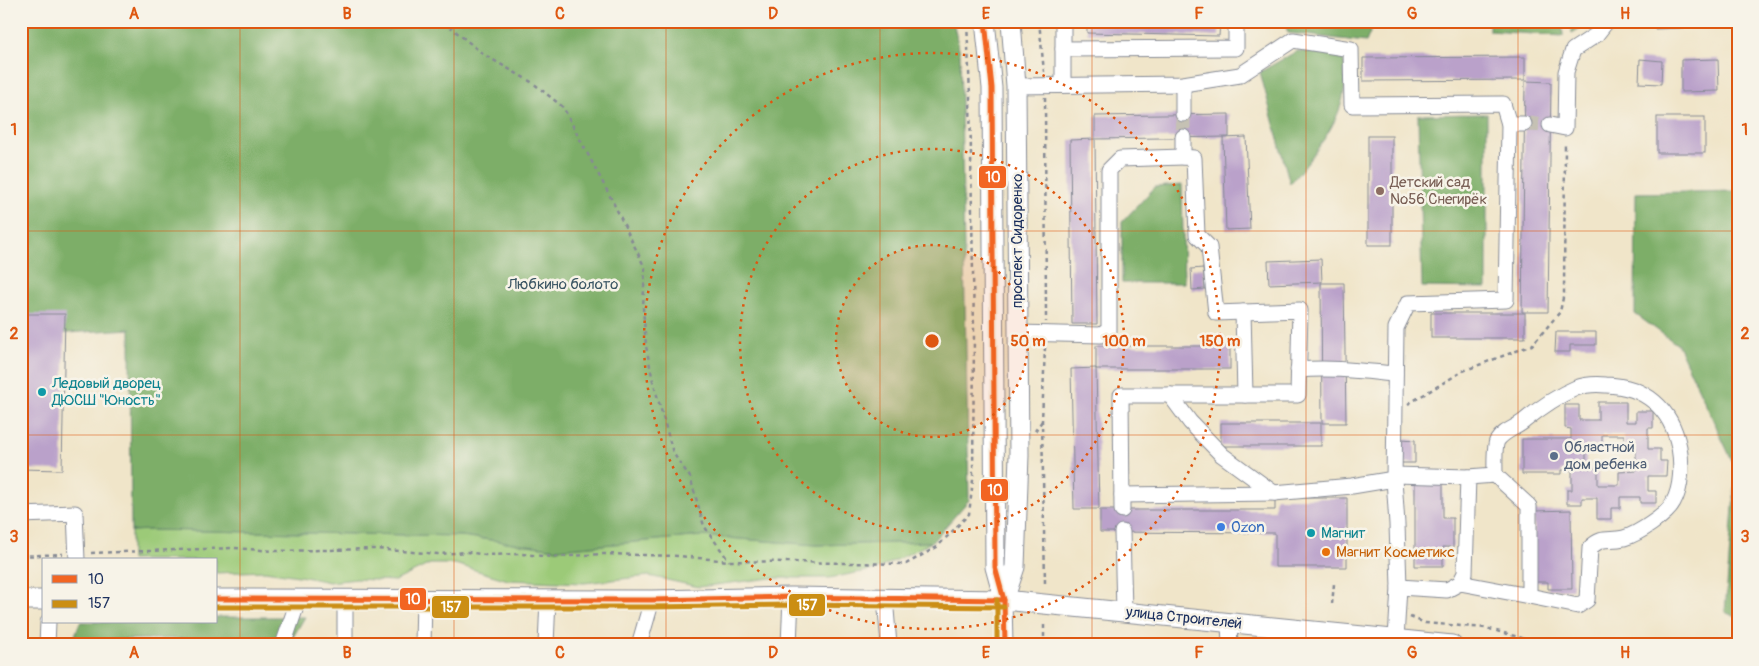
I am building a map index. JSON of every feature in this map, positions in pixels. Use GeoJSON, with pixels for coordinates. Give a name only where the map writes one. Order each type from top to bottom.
{"type":"FeatureCollection","features":[{"type":"Feature","properties":{"kind":"main road","name":"проспект Сидоренко"},"geometry":{"type":"LineString","coordinates":[[986,21],[992,88],[996,567],[1004,600]]}},
{"type":"Feature","properties":{"kind":"main road","name":"проспект Сидоренко"},"geometry":{"type":"LineString","coordinates":[[1004,600],[1015,566],[1019,455],[1016,86],[1011,21]]}},
{"type":"Feature","properties":{"kind":"main road","name":"улица Строителей"},"geometry":{"type":"LineString","coordinates":[[218,599],[652,600],[790,597],[1004,600],[1452,645]]}},
{"type":"Feature","properties":{"kind":"main road"},"geometry":{"type":"LineString","coordinates":[[21,600],[42,600]]}},
{"type":"Feature","properties":{"kind":"street"},"geometry":{"type":"LineString","coordinates":[[1063,85],[1064,21]]}},
{"type":"Feature","properties":{"kind":"street"},"geometry":{"type":"LineString","coordinates":[[1236,21],[1236,48],[1240,75]]}},
{"type":"Feature","properties":{"kind":"street"},"geometry":{"type":"LineString","coordinates":[[1550,125],[1565,128],[1566,72],[1573,50],[1596,35],[1606,21]]}},
{"type":"Feature","properties":{"kind":"street"},"geometry":{"type":"LineString","coordinates":[[1016,86],[1183,84],[1240,75],[1293,40],[1351,49],[1352,105],[1503,104],[1509,124],[1506,300],[1408,302],[1396,328],[1394,477],[1398,524],[1399,587],[1396,639]]}},
{"type":"Feature","properties":{"kind":"street"},"geometry":{"type":"LineString","coordinates":[[1063,49],[1236,48]]}},
{"type":"Feature","properties":{"kind":"street"},"geometry":{"type":"LineString","coordinates":[[1183,84],[1183,114]]}},
{"type":"Feature","properties":{"kind":"street"},"geometry":{"type":"LineString","coordinates":[[1509,124],[1524,124]]}},
{"type":"Feature","properties":{"kind":"street"},"geometry":{"type":"LineString","coordinates":[[1183,157],[1184,137]]}},
{"type":"Feature","properties":{"kind":"street"},"geometry":{"type":"LineString","coordinates":[[1018,333],[1101,335],[1110,330],[1109,170],[1120,159],[1194,158],[1197,236],[1209,247],[1216,313],[1300,310],[1298,395],[1121,395],[1122,502],[1274,493],[1352,486],[1394,477],[1495,474],[1529,506],[1529,596]]}},
{"type":"Feature","properties":{"kind":"street"},"geometry":{"type":"LineString","coordinates":[[1243,312],[1245,395]]}},
{"type":"Feature","properties":{"kind":"street"},"geometry":{"type":"LineString","coordinates":[[1298,370],[1345,369],[1395,374]]}},
{"type":"Feature","properties":{"kind":"street"},"geometry":{"type":"LineString","coordinates":[[1460,583],[1578,606],[1587,600],[1590,548],[1597,541],[1625,538],[1644,528],[1661,516],[1673,504],[1679,487],[1681,456],[1676,433],[1669,417],[1657,404],[1642,392],[1618,385],[1599,384],[1577,388],[1555,399],[1518,426],[1503,434],[1496,442],[1495,474]]}},
{"type":"Feature","properties":{"kind":"street"},"geometry":{"type":"LineString","coordinates":[[1170,395],[1190,422],[1222,455],[1274,493]]}},
{"type":"Feature","properties":{"kind":"street"},"geometry":{"type":"LineString","coordinates":[[1399,587],[1447,590],[1460,583],[1465,573],[1468,476]]}},
{"type":"Feature","properties":{"kind":"street"},"geometry":{"type":"LineString","coordinates":[[21,515],[75,514],[77,557]]}},
{"type":"Feature","properties":{"kind":"street"},"geometry":{"type":"LineString","coordinates":[[1122,532],[1124,611]]}},
{"type":"Feature","properties":{"kind":"street"},"geometry":{"type":"LineString","coordinates":[[788,645],[790,597]]}},
{"type":"Feature","properties":{"kind":"street"},"geometry":{"type":"LineString","coordinates":[[283,645],[299,598]]}},
{"type":"Feature","properties":{"kind":"street"},"geometry":{"type":"LineString","coordinates":[[885,598],[889,645]]}},
{"type":"Feature","properties":{"kind":"street"},"geometry":{"type":"LineString","coordinates":[[345,599],[346,645]]}},
{"type":"Feature","properties":{"kind":"street"},"geometry":{"type":"LineString","coordinates":[[422,645],[424,599]]}},
{"type":"Feature","properties":{"kind":"street"},"geometry":{"type":"LineString","coordinates":[[546,645],[548,599]]}},
{"type":"Feature","properties":{"kind":"street"},"geometry":{"type":"LineString","coordinates":[[639,645],[652,600]]}},
{"type":"Feature","properties":{"kind":"street"},"geometry":{"type":"LineString","coordinates":[[1004,600],[1005,645]]}},
{"type":"Feature","properties":{"kind":"street"},"geometry":{"type":"LineString","coordinates":[[1229,623],[1230,645]]}},
{"type":"Feature","properties":{"kind":"street"},"geometry":{"type":"LineString","coordinates":[[47,645],[48,624]]}},
{"type":"Feature","properties":{"kind":"path"},"geometry":{"type":"LineString","coordinates":[[443,21],[483,54],[533,83],[563,107],[645,268],[643,308],[646,346],[653,381],[673,453],[690,477],[704,526],[729,561]]}},
{"type":"Feature","properties":{"kind":"path"},"geometry":{"type":"LineString","coordinates":[[21,556],[77,557],[234,548],[274,551],[376,549],[438,554],[468,552],[485,555],[521,554],[553,557],[604,554],[679,556],[729,561],[906,564],[937,547],[969,514],[973,480],[974,330],[967,21]]}},
{"type":"Feature","properties":{"kind":"path"},"geometry":{"type":"LineString","coordinates":[[1039,21],[1045,86],[1046,333],[1042,421],[1045,583]]}},
{"type":"Feature","properties":{"kind":"path"},"geometry":{"type":"LineString","coordinates":[[1332,604],[1334,584]]}},
{"type":"Feature","properties":{"kind":"path"},"geometry":{"type":"LineString","coordinates":[[1398,611],[1424,623],[1486,628],[1547,645]]}},
{"type":"Feature","properties":{"kind":"path"},"geometry":{"type":"LineString","coordinates":[[1044,623],[1044,645]]}},
{"type":"Feature","properties":{"kind":"green space","name":"Любкино болото"},"geometry":{"type":"Polygon","coordinates":[[[21,21],[953,21],[960,53],[969,500],[932,542],[816,545],[702,536],[557,549],[462,536],[131,531],[130,329],[21,336],[21,21]]]}},
{"type":"Feature","properties":{"kind":"green space"},"geometry":{"type":"Polygon","coordinates":[[[1284,21],[1464,21],[1464,24],[1372,28],[1366,42],[1288,33],[1284,21]]]}},
{"type":"Feature","properties":{"kind":"green space"},"geometry":{"type":"Polygon","coordinates":[[[1489,21],[1562,21],[1563,36],[1489,31],[1489,21]]]}},
{"type":"Feature","properties":{"kind":"green space"},"geometry":{"type":"Polygon","coordinates":[[[1571,21],[1594,21],[1572,34],[1571,21]]]}},
{"type":"Feature","properties":{"kind":"green space"},"geometry":{"type":"Polygon","coordinates":[[[1297,51],[1343,55],[1345,78],[1344,93],[1340,107],[1327,135],[1290,184],[1260,72],[1297,51]]]}},
{"type":"Feature","properties":{"kind":"green space"},"geometry":{"type":"Polygon","coordinates":[[[1487,114],[1487,288],[1422,287],[1418,115],[1487,114]]]}},
{"type":"Feature","properties":{"kind":"green space"},"geometry":{"type":"Polygon","coordinates":[[[1182,185],[1184,283],[1122,283],[1122,222],[1155,187],[1182,185]]]}},
{"type":"Feature","properties":{"kind":"green space"},"geometry":{"type":"Polygon","coordinates":[[[1738,191],[1738,618],[1725,612],[1736,469],[1678,345],[1635,314],[1636,193],[1738,191]]]}},
{"type":"Feature","properties":{"kind":"green space"},"geometry":{"type":"Polygon","coordinates":[[[131,531],[462,536],[557,549],[702,536],[816,545],[932,542],[878,569],[829,578],[771,578],[699,587],[649,576],[584,583],[508,580],[455,564],[430,564],[395,581],[357,579],[329,582],[265,571],[218,573],[218,558],[131,558],[131,531]]]}},
{"type":"Feature","properties":{"kind":"green space"},"geometry":{"type":"Polygon","coordinates":[[[218,617],[305,617],[293,637],[82,640],[75,635],[79,624],[218,624],[218,617]]]}},
{"type":"Feature","properties":{"kind":"building"},"geometry":{"type":"Polygon","coordinates":[[[1087,21],[1220,21],[1219,36],[1087,33],[1087,21]]]}},
{"type":"Feature","properties":{"kind":"building"},"geometry":{"type":"Polygon","coordinates":[[[1654,21],[1684,21],[1684,28],[1655,29],[1654,21]]]}},
{"type":"Feature","properties":{"kind":"building"},"geometry":{"type":"Polygon","coordinates":[[[1525,57],[1525,80],[1363,81],[1363,58],[1525,57]]]}},
{"type":"Feature","properties":{"kind":"building"},"geometry":{"type":"Polygon","coordinates":[[[1640,59],[1662,61],[1661,84],[1639,83],[1640,59]]]}},
{"type":"Feature","properties":{"kind":"building"},"geometry":{"type":"Polygon","coordinates":[[[1718,59],[1719,91],[1681,92],[1681,60],[1718,59]]]}},
{"type":"Feature","properties":{"kind":"building"},"geometry":{"type":"Polygon","coordinates":[[[1525,81],[1551,82],[1548,312],[1522,312],[1525,81]]]}},
{"type":"Feature","properties":{"kind":"building"},"geometry":{"type":"Polygon","coordinates":[[[1229,114],[1229,137],[1095,139],[1095,116],[1229,114]]]}},
{"type":"Feature","properties":{"kind":"building"},"geometry":{"type":"Polygon","coordinates":[[[1657,117],[1705,117],[1705,153],[1657,153],[1657,117]]]}},
{"type":"Feature","properties":{"kind":"building","name":"Детский сад №56 Снегирёк"},"geometry":{"type":"Polygon","coordinates":[[[1368,136],[1392,136],[1392,245],[1368,245],[1368,136]]]}},
{"type":"Feature","properties":{"kind":"building"},"geometry":{"type":"Polygon","coordinates":[[[1246,137],[1250,229],[1226,230],[1223,138],[1246,137]]]}},
{"type":"Feature","properties":{"kind":"building"},"geometry":{"type":"Polygon","coordinates":[[[1095,139],[1097,324],[1072,324],[1070,140],[1095,139]]]}},
{"type":"Feature","properties":{"kind":"building"},"geometry":{"type":"Polygon","coordinates":[[[1321,259],[1322,282],[1269,284],[1268,261],[1321,259]]]}},
{"type":"Feature","properties":{"kind":"building"},"geometry":{"type":"Polygon","coordinates":[[[1203,268],[1205,289],[1192,290],[1191,269],[1203,268]]]}},
{"type":"Feature","properties":{"kind":"building"},"geometry":{"type":"Polygon","coordinates":[[[1321,283],[1344,283],[1346,423],[1322,423],[1321,283]]]}},
{"type":"Feature","properties":{"kind":"building"},"geometry":{"type":"Polygon","coordinates":[[[1431,313],[1525,313],[1525,338],[1431,338],[1431,313]]]}},
{"type":"Feature","properties":{"kind":"building","name":"Ледовый дворец ДЮСШ \"Юность\""},"geometry":{"type":"Polygon","coordinates":[[[21,314],[65,314],[62,470],[21,469],[21,314]]]}},
{"type":"Feature","properties":{"kind":"building"},"geometry":{"type":"Polygon","coordinates":[[[1556,332],[1596,332],[1596,345],[1570,345],[1570,352],[1555,352],[1556,332]]]}},
{"type":"Feature","properties":{"kind":"building"},"geometry":{"type":"Polygon","coordinates":[[[1096,346],[1230,346],[1230,369],[1096,369],[1096,346]]]}},
{"type":"Feature","properties":{"kind":"building"},"geometry":{"type":"Polygon","coordinates":[[[1096,368],[1099,509],[1074,509],[1071,369],[1096,368]]]}},
{"type":"Feature","properties":{"kind":"building","name":"Областной дом ребенка"},"geometry":{"type":"Polygon","coordinates":[[[1598,402],[1626,402],[1626,422],[1636,422],[1636,411],[1653,411],[1653,428],[1648,428],[1648,449],[1660,449],[1660,461],[1667,461],[1666,476],[1648,476],[1648,491],[1656,491],[1656,503],[1640,503],[1640,497],[1620,497],[1620,508],[1611,508],[1611,519],[1597,519],[1597,498],[1582,498],[1582,504],[1567,504],[1567,490],[1572,490],[1572,470],[1561,470],[1561,474],[1522,474],[1522,439],[1571,439],[1571,429],[1565,428],[1565,405],[1579,405],[1579,420],[1598,420],[1598,402]],[[1602,435],[1602,446],[1586,446],[1586,468],[1598,468],[1598,485],[1619,485],[1619,472],[1636,471],[1636,451],[1624,451],[1624,435],[1602,435]]]}},
{"type":"Feature","properties":{"kind":"building"},"geometry":{"type":"Polygon","coordinates":[[[1221,423],[1321,423],[1321,446],[1221,446],[1221,423]]]}},
{"type":"Feature","properties":{"kind":"building"},"geometry":{"type":"Polygon","coordinates":[[[1402,439],[1415,440],[1415,463],[1401,463],[1402,439]]]}},
{"type":"Feature","properties":{"kind":"building"},"geometry":{"type":"Polygon","coordinates":[[[1415,482],[1443,482],[1443,518],[1453,518],[1453,547],[1443,547],[1443,566],[1415,566],[1415,482]]]}},
{"type":"Feature","properties":{"kind":"building"},"geometry":{"type":"Polygon","coordinates":[[[1275,498],[1347,498],[1347,567],[1275,567],[1275,533],[1100,532],[1100,510],[1275,510],[1275,498]]]}},
{"type":"Feature","properties":{"kind":"building"},"geometry":{"type":"Polygon","coordinates":[[[1571,510],[1572,589],[1548,589],[1548,582],[1535,582],[1534,511],[1571,510]]]}},
{"type":"Feature","properties":{"kind":"tunnel"},"geometry":{"type":"LineString","coordinates":[[1183,114],[1183,137]]}},
{"type":"Feature","properties":{"kind":"tunnel"},"geometry":{"type":"LineString","coordinates":[[1524,124],[1550,125]]}},
{"type":"Feature","properties":{"kind":"transit line","name":"10"},"geometry":{"type":"LineString","coordinates":[[985,21],[992,88],[995,567],[1004,600],[1005,645]]}},
{"type":"Feature","properties":{"kind":"transit line","name":"10"},"geometry":{"type":"LineString","coordinates":[[218,599],[652,600],[791,597],[1004,600]]}},
{"type":"Feature","properties":{"kind":"transit line","name":"157"},"geometry":{"type":"LineString","coordinates":[[997,600],[997,645]]}},
{"type":"Feature","properties":{"kind":"transit line","name":"157"},"geometry":{"type":"LineString","coordinates":[[218,607],[652,607],[791,605],[1004,607]]}},
{"type":"Feature","properties":{"kind":"place","name":"Детский сад №56 Снегирёк"},"geometry":{"type":"Point","coordinates":[1380,191]}},
{"type":"Feature","properties":{"kind":"place","name":"Ледовый дворец ДЮСШ \"Юность\""},"geometry":{"type":"Point","coordinates":[42,392]}},
{"type":"Feature","properties":{"kind":"place","name":"Областной дом ребенка"},"geometry":{"type":"Point","coordinates":[1554,456]}},
{"type":"Feature","properties":{"kind":"place","name":"Ozon"},"geometry":{"type":"Point","coordinates":[1221,527]}},
{"type":"Feature","properties":{"kind":"place","name":"Магнит"},"geometry":{"type":"Point","coordinates":[1311,533]}},
{"type":"Feature","properties":{"kind":"place","name":"Магнит Косметикс"},"geometry":{"type":"Point","coordinates":[1326,552]}}]}
